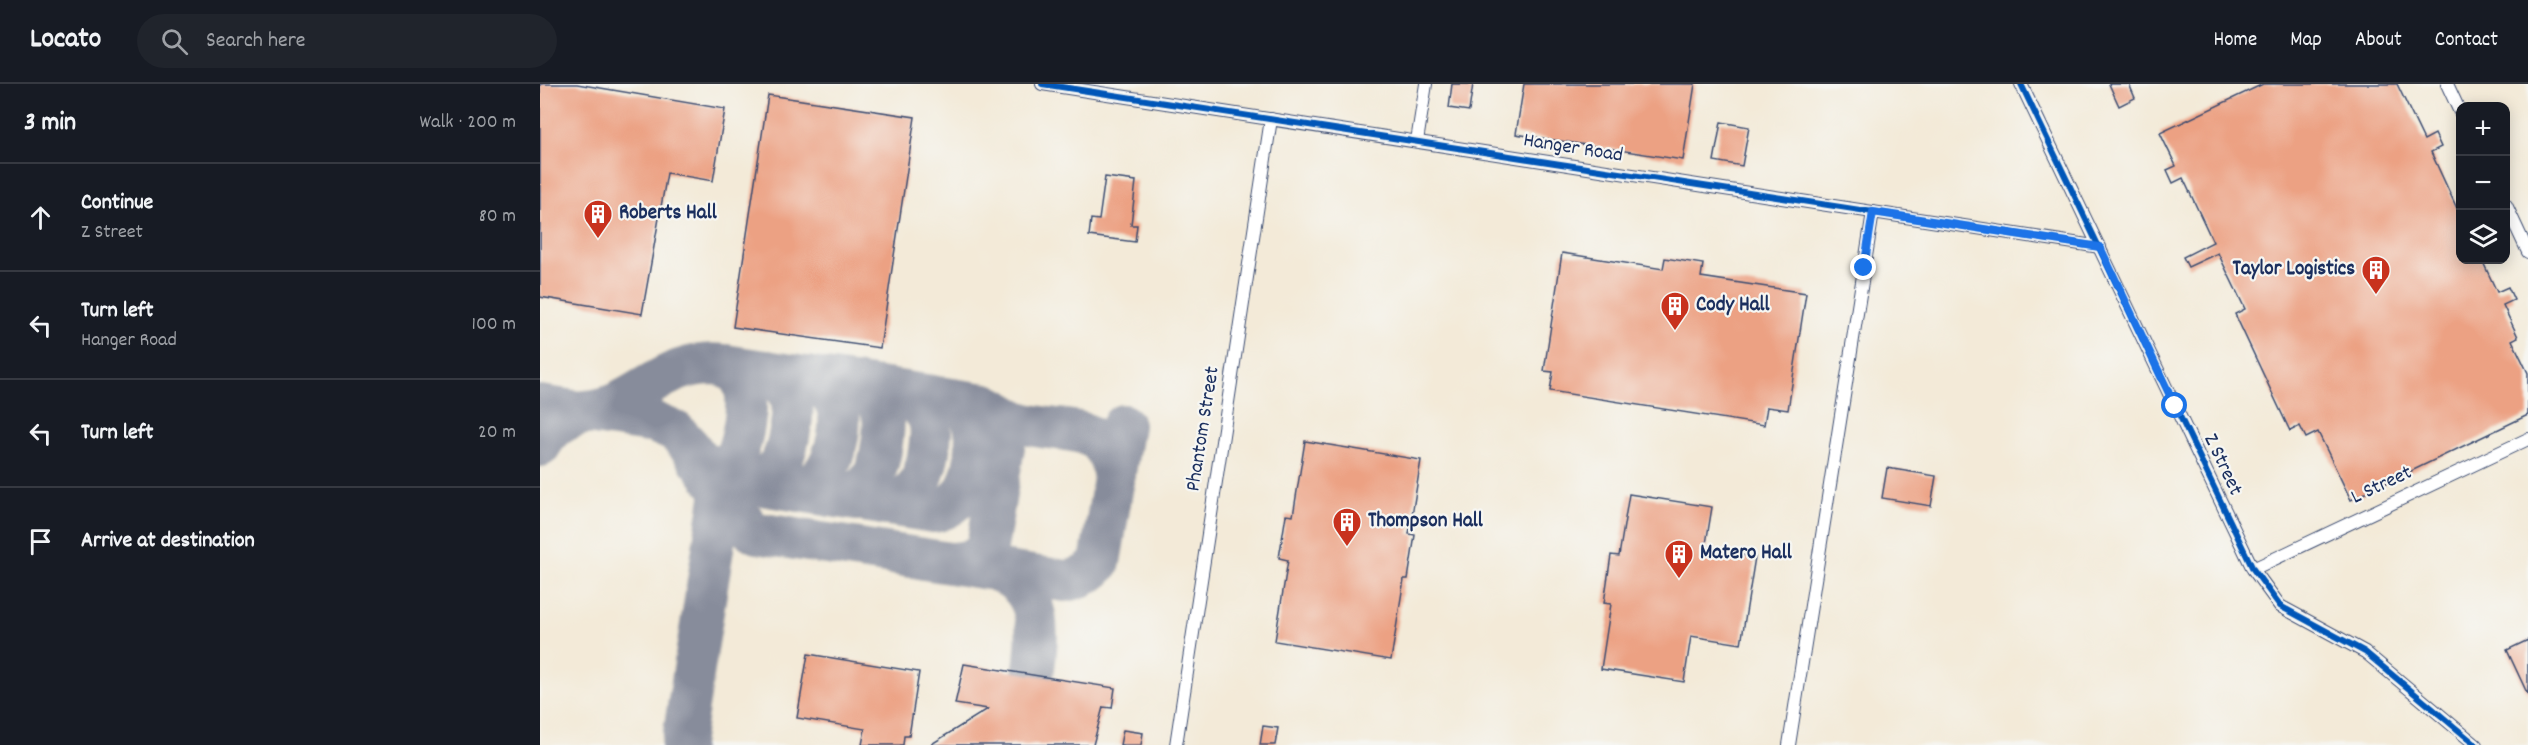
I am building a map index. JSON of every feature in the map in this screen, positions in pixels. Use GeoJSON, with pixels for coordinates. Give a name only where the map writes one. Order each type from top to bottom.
{"type":"FeatureCollection","features":[{"type":"Feature","properties":{"kind":"street","name":"Hanger Road"},"geometry":{"type":"LineString","coordinates":[[1042,84],[2100,247]]}},
{"type":"Feature","properties":{"kind":"street"},"geometry":{"type":"LineString","coordinates":[[1417,141],[1426,84]]}},
{"type":"Feature","properties":{"kind":"street","name":"Z Street"},"geometry":{"type":"LineString","coordinates":[[2021,84],[2253,569],[2280,606],[2365,652],[2476,745]]}},
{"type":"Feature","properties":{"kind":"street"},"geometry":{"type":"LineString","coordinates":[[2447,84],[2456,103]]}},
{"type":"Feature","properties":{"kind":"street","name":"Phantom Street"},"geometry":{"type":"LineString","coordinates":[[1176,745],[1271,119]]}},
{"type":"Feature","properties":{"kind":"street"},"geometry":{"type":"LineString","coordinates":[[2507,210],[2528,252]]}},
{"type":"Feature","properties":{"kind":"street"},"geometry":{"type":"LineString","coordinates":[[1789,745],[1873,212]]}},
{"type":"Feature","properties":{"kind":"street","name":"L Street"},"geometry":{"type":"LineString","coordinates":[[2253,569],[2528,439]]}},
{"type":"Feature","properties":{"kind":"building","name":"Roberts Hall"},"geometry":{"type":"Polygon","coordinates":[[[540,84],[577,84],[725,109],[713,181],[667,173],[642,314],[540,297],[540,84]]]}},
{"type":"Feature","properties":{"kind":"building"},"geometry":{"type":"Polygon","coordinates":[[[1452,84],[1473,84],[1469,111],[1449,108],[1452,84]]]}},
{"type":"Feature","properties":{"kind":"building"},"geometry":{"type":"Polygon","coordinates":[[[1524,84],[1695,84],[1683,160],[1516,134],[1524,84]]]}},
{"type":"Feature","properties":{"kind":"building"},"geometry":{"type":"Polygon","coordinates":[[[2109,84],[2129,84],[2135,98],[2119,106],[2109,84]]]}},
{"type":"Feature","properties":{"kind":"building","name":"Taylor Logistics"},"geometry":{"type":"Polygon","coordinates":[[[2263,84],[2397,84],[2424,140],[2435,134],[2441,147],[2431,152],[2456,206],[2456,264],[2484,264],[2497,292],[2508,287],[2514,300],[2503,305],[2518,337],[2512,340],[2528,373],[2528,415],[2351,500],[2318,432],[2306,438],[2300,426],[2290,431],[2235,314],[2245,309],[2218,253],[2188,267],[2183,257],[2213,242],[2183,178],[2173,183],[2167,170],[2176,166],[2160,133],[2263,84]]]}},
{"type":"Feature","properties":{"kind":"building"},"geometry":{"type":"Polygon","coordinates":[[[768,95],[915,117],[880,348],[733,327],[768,95]]]}},
{"type":"Feature","properties":{"kind":"building"},"geometry":{"type":"Polygon","coordinates":[[[1721,122],[1749,127],[1742,166],[1714,161],[1721,122]]]}},
{"type":"Feature","properties":{"kind":"building"},"geometry":{"type":"Polygon","coordinates":[[[1105,177],[1136,181],[1131,225],[1137,225],[1135,242],[1089,236],[1091,219],[1099,220],[1105,177]]]}},
{"type":"Feature","properties":{"kind":"building","name":"Cody Hall"},"geometry":{"type":"Polygon","coordinates":[[[1562,253],[1663,269],[1665,258],[1703,264],[1701,277],[1806,293],[1788,410],[1767,407],[1764,425],[1550,391],[1553,372],[1544,371],[1562,253]]]}},
{"type":"Feature","properties":{"kind":"building","name":"Thompson Hall"},"geometry":{"type":"Polygon","coordinates":[[[1305,441],[1421,460],[1409,534],[1415,535],[1408,579],[1404,579],[1391,660],[1275,641],[1288,560],[1279,558],[1286,515],[1293,516],[1305,441]]]}},
{"type":"Feature","properties":{"kind":"building"},"geometry":{"type":"Polygon","coordinates":[[[1887,468],[1936,476],[1931,506],[1882,498],[1887,468]]]}},
{"type":"Feature","properties":{"kind":"building","name":"Matero Hall"},"geometry":{"type":"Polygon","coordinates":[[[1629,494],[1712,507],[1705,550],[1755,557],[1741,644],[1691,636],[1684,682],[1601,669],[1611,604],[1604,603],[1611,555],[1619,556],[1629,494]]]}},
{"type":"Feature","properties":{"kind":"building"},"geometry":{"type":"Polygon","coordinates":[[[2528,640],[2528,695],[2507,650],[2528,640]]]}},
{"type":"Feature","properties":{"kind":"building"},"geometry":{"type":"Polygon","coordinates":[[[808,654],[919,672],[909,736],[904,736],[903,745],[862,745],[865,729],[797,718],[808,654]]]}},
{"type":"Feature","properties":{"kind":"building"},"geometry":{"type":"Polygon","coordinates":[[[964,664],[1115,688],[1112,708],[1103,707],[1093,745],[930,745],[988,709],[955,704],[964,664]]]}},
{"type":"Feature","properties":{"kind":"building"},"geometry":{"type":"Polygon","coordinates":[[[1263,726],[1278,728],[1275,745],[1260,745],[1263,726]]]}},
{"type":"Feature","properties":{"kind":"building"},"geometry":{"type":"Polygon","coordinates":[[[1123,730],[1143,733],[1141,745],[1120,745],[1123,730]]]}},
{"type":"Feature","properties":{"kind":"taxiway"},"geometry":{"type":"LineString","coordinates":[[585,411],[620,402],[683,369],[703,365],[725,365],[986,404],[1019,422],[1081,433],[1093,438],[1103,446],[1110,460],[1114,481]]}},
{"type":"Feature","properties":{"kind":"taxiway"},"geometry":{"type":"LineString","coordinates":[[699,460],[716,468],[727,464],[736,454],[742,437],[746,406],[745,390],[738,376],[725,365]]}},
{"type":"Feature","properties":{"kind":"taxiway"},"geometry":{"type":"LineString","coordinates":[[746,482],[766,476],[778,466],[786,451],[791,427],[793,411],[791,399],[787,391],[767,371]]}},
{"type":"Feature","properties":{"kind":"taxiway"},"geometry":{"type":"LineString","coordinates":[[788,489],[809,485],[821,475],[832,458],[838,436],[839,416],[835,402],[826,389],[808,377]]}},
{"type":"Feature","properties":{"kind":"taxiway"},"geometry":{"type":"LineString","coordinates":[[830,496],[843,495],[862,488],[874,475],[880,455],[884,427],[882,412],[873,397],[855,384]]}},
{"type":"Feature","properties":{"kind":"taxiway"},"geometry":{"type":"LineString","coordinates":[[886,505],[905,497],[917,486],[925,471],[929,451],[930,422],[920,407],[902,392]]}},
{"type":"Feature","properties":{"kind":"taxiway"},"geometry":{"type":"LineString","coordinates":[[706,469],[715,475],[736,481],[937,511],[948,507],[961,496],[966,489],[975,459],[976,437],[972,420],[962,407],[948,399]]}},
{"type":"Feature","properties":{"kind":"taxiway"},"geometry":{"type":"LineString","coordinates":[[540,406],[655,423],[676,432],[690,447],[749,528],[757,533],[1065,581],[1085,575],[1100,562],[1123,425]]}},
{"type":"Feature","properties":{"kind":"taxiway"},"geometry":{"type":"LineString","coordinates":[[540,446],[554,428],[573,417],[588,413]]}},
{"type":"Feature","properties":{"kind":"taxiway"},"geometry":{"type":"LineString","coordinates":[[951,563],[971,559],[987,547],[1006,435]]}},
{"type":"Feature","properties":{"kind":"taxiway"},"geometry":{"type":"LineString","coordinates":[[682,745],[722,492]]}},
{"type":"Feature","properties":{"kind":"taxiway"},"geometry":{"type":"LineString","coordinates":[[997,571],[1012,579],[1031,601],[1037,629],[1033,675]]}},
{"type":"Feature","properties":{"kind":"cycle path"},"geometry":{"type":"LineString","coordinates":[[1042,84],[2100,247]]}},
{"type":"Feature","properties":{"kind":"cycle path"},"geometry":{"type":"LineString","coordinates":[[2021,84],[2253,569],[2280,606],[2365,652],[2476,745]]}},
{"type":"Feature","properties":{"kind":"place","name":"Roberts Hall"},"geometry":{"type":"Point","coordinates":[598,240]}},
{"type":"Feature","properties":{"kind":"place","name":"Taylor Logistics"},"geometry":{"type":"Point","coordinates":[2376,296]}},
{"type":"Feature","properties":{"kind":"place","name":"Cody Hall"},"geometry":{"type":"Point","coordinates":[1675,332]}},
{"type":"Feature","properties":{"kind":"place","name":"Thompson Hall"},"geometry":{"type":"Point","coordinates":[1347,548]}},
{"type":"Feature","properties":{"kind":"place","name":"Matero Hall"},"geometry":{"type":"Point","coordinates":[1679,580]}},
{"type":"Feature","properties":{"kind":"route"},"geometry":{"type":"LineString","coordinates":[[1864,268],[1873,212],[2100,247],[2175,406]]}}]}
